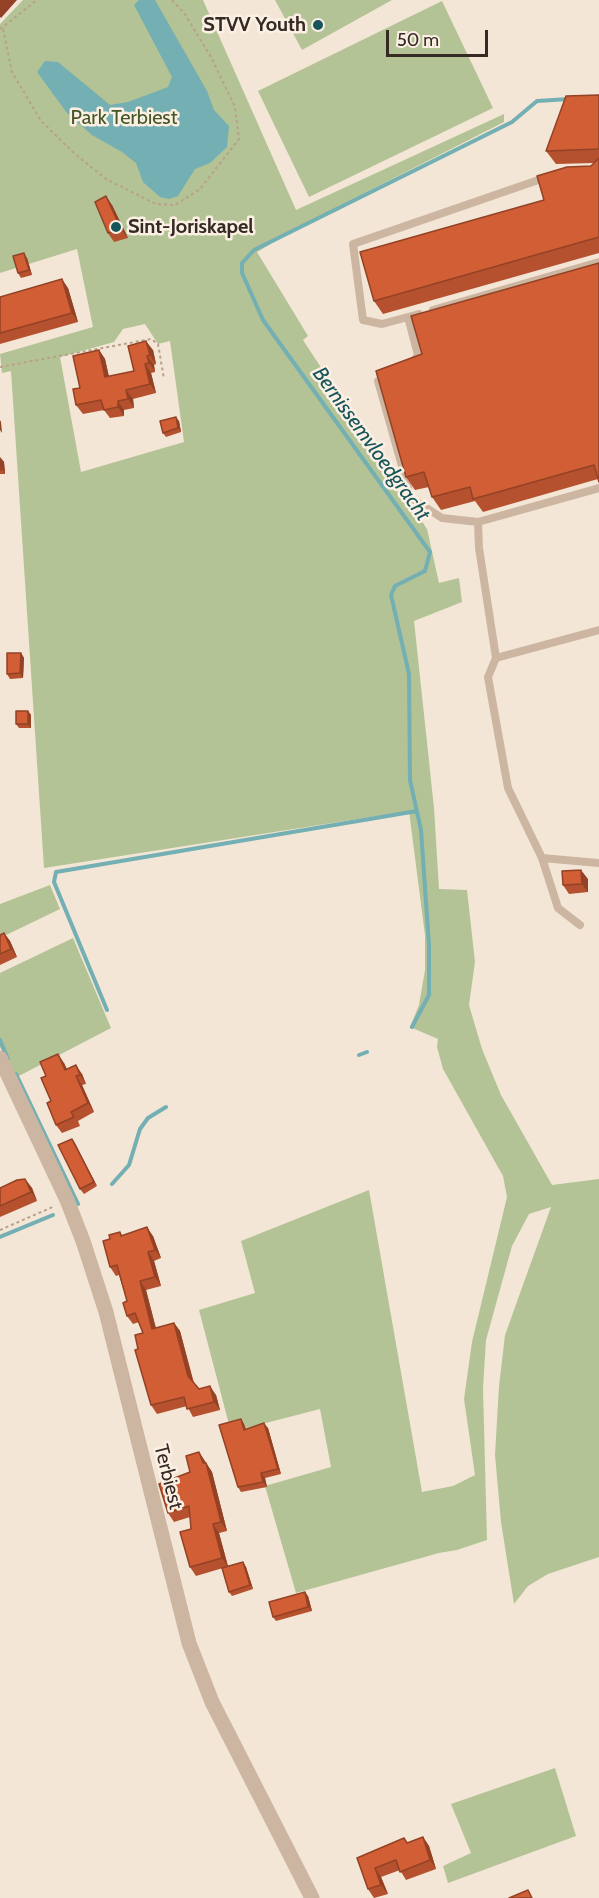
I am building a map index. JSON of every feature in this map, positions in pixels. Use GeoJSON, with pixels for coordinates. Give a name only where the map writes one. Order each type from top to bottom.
{"type":"FeatureCollection","features":[{"type":"Feature","properties":{"kind":"street","name":"Terbiest"},"geometry":{"type":"LineString","coordinates":[[0,1058],[67,1200],[106,1312],[189,1643],[212,1702],[312,1898]]}},
{"type":"Feature","properties":{"kind":"lane"},"geometry":{"type":"LineString","coordinates":[[559,176],[539,177],[353,244],[363,320],[382,324],[599,262]]}},
{"type":"Feature","properties":{"kind":"lane"},"geometry":{"type":"LineString","coordinates":[[408,317],[418,355],[410,366],[378,381],[411,498],[442,518],[478,522],[599,488]]}},
{"type":"Feature","properties":{"kind":"lane"},"geometry":{"type":"LineString","coordinates":[[478,522],[479,548],[496,658],[488,677],[508,788],[542,858],[558,908],[580,925]]}},
{"type":"Feature","properties":{"kind":"lane"},"geometry":{"type":"LineString","coordinates":[[496,658],[599,630]]}},
{"type":"Feature","properties":{"kind":"lane"},"geometry":{"type":"LineString","coordinates":[[542,858],[599,863]]}},
{"type":"Feature","properties":{"kind":"path"},"geometry":{"type":"LineString","coordinates":[[37,0],[1,29],[12,72],[41,121],[106,179],[156,204],[175,205],[200,189],[239,139],[235,107],[212,59],[186,14],[172,0]]}},
{"type":"Feature","properties":{"kind":"path"},"geometry":{"type":"LineString","coordinates":[[0,367],[151,339],[158,344],[164,379]]}},
{"type":"Feature","properties":{"kind":"path"},"geometry":{"type":"LineString","coordinates":[[0,1230],[67,1200]]}},
{"type":"Feature","properties":{"kind":"green space","name":"Park Terbiest"},"geometry":{"type":"Polygon","coordinates":[[[23,0],[203,0],[296,210],[504,114],[504,122],[308,222],[257,252],[308,336],[303,340],[427,529],[439,583],[459,578],[462,602],[414,621],[434,808],[439,889],[467,890],[475,962],[469,1005],[482,1049],[501,1095],[552,1185],[599,1179],[599,1557],[548,1574],[528,1586],[514,1604],[501,1522],[495,1455],[499,1386],[505,1335],[551,1207],[529,1214],[512,1246],[486,1340],[483,1388],[487,1540],[457,1550],[296,1593],[265,1486],[331,1467],[320,1409],[231,1432],[199,1310],[255,1293],[241,1241],[369,1190],[422,1492],[453,1486],[475,1475],[464,1399],[472,1342],[507,1197],[503,1176],[443,1069],[437,1047],[438,1039],[410,1027],[419,1005],[425,970],[425,935],[409,811],[44,868],[11,371],[2,373],[0,354],[93,327],[77,249],[0,273],[0,24],[23,0]],[[145,324],[123,329],[114,342],[60,357],[81,472],[184,442],[170,341],[158,344],[145,324]]]}},
{"type":"Feature","properties":{"kind":"green space","name":"STVV Youth"},"geometry":{"type":"Polygon","coordinates":[[[275,0],[392,0],[302,50],[275,0]]]}},
{"type":"Feature","properties":{"kind":"green space"},"geometry":{"type":"Polygon","coordinates":[[[442,1],[493,108],[309,197],[258,91],[442,1]]]}},
{"type":"Feature","properties":{"kind":"green space"},"geometry":{"type":"Polygon","coordinates":[[[50,885],[60,909],[0,938],[0,904],[50,885]]]}},
{"type":"Feature","properties":{"kind":"green space"},"geometry":{"type":"Polygon","coordinates":[[[73,938],[111,1028],[15,1078],[0,1047],[0,973],[73,938]]]}},
{"type":"Feature","properties":{"kind":"green space"},"geometry":{"type":"Polygon","coordinates":[[[555,1768],[576,1836],[448,1883],[443,1866],[471,1853],[451,1804],[555,1768]]]}},
{"type":"Feature","properties":{"kind":"water"},"geometry":{"type":"Polygon","coordinates":[[[139,0],[155,0],[207,91],[214,110],[229,126],[227,147],[210,163],[195,169],[178,196],[169,199],[160,197],[143,182],[136,163],[92,135],[67,113],[37,72],[45,61],[58,62],[110,105],[128,102],[168,87],[172,77],[134,5],[139,0]]]}},
{"type":"Feature","properties":{"kind":"building"},"geometry":{"type":"Polygon","coordinates":[[[599,95],[599,149],[546,151],[566,96],[599,95]]]}},
{"type":"Feature","properties":{"kind":"building"},"geometry":{"type":"Polygon","coordinates":[[[599,158],[599,237],[374,301],[360,252],[544,200],[537,176],[567,167],[591,166],[599,158]]]}},
{"type":"Feature","properties":{"kind":"building"},"geometry":{"type":"Polygon","coordinates":[[[106,196],[121,229],[108,233],[95,202],[106,196]]]}},
{"type":"Feature","properties":{"kind":"building"},"geometry":{"type":"Polygon","coordinates":[[[24,253],[29,270],[18,273],[13,256],[24,253]]]}},
{"type":"Feature","properties":{"kind":"building"},"geometry":{"type":"Polygon","coordinates":[[[599,263],[599,482],[594,465],[473,499],[470,487],[432,497],[424,472],[406,477],[376,371],[422,354],[411,316],[599,263]]]}},
{"type":"Feature","properties":{"kind":"building"},"geometry":{"type":"Polygon","coordinates":[[[62,279],[72,313],[0,333],[0,297],[62,279]]]}},
{"type":"Feature","properties":{"kind":"building"},"geometry":{"type":"Polygon","coordinates":[[[146,341],[150,355],[147,356],[149,363],[145,364],[150,384],[126,390],[128,399],[118,401],[118,407],[104,410],[101,400],[76,405],[73,389],[80,388],[73,356],[99,350],[105,377],[134,371],[128,346],[146,341]]]}},
{"type":"Feature","properties":{"kind":"building"},"geometry":{"type":"Polygon","coordinates":[[[176,417],[178,428],[163,433],[160,421],[176,417]]]}},
{"type":"Feature","properties":{"kind":"building"},"geometry":{"type":"Polygon","coordinates":[[[7,653],[21,653],[20,673],[7,674],[7,653]]]}},
{"type":"Feature","properties":{"kind":"building"},"geometry":{"type":"Polygon","coordinates":[[[16,711],[28,711],[28,724],[16,724],[16,711]]]}},
{"type":"Feature","properties":{"kind":"building"},"geometry":{"type":"Polygon","coordinates":[[[581,870],[582,884],[563,885],[562,871],[581,870]]]}},
{"type":"Feature","properties":{"kind":"building"},"geometry":{"type":"Polygon","coordinates":[[[4,933],[11,949],[0,954],[0,935],[4,933]]]}},
{"type":"Feature","properties":{"kind":"building"},"geometry":{"type":"Polygon","coordinates":[[[58,1054],[65,1070],[76,1065],[80,1075],[76,1076],[88,1103],[71,1112],[74,1117],[56,1125],[47,1103],[51,1101],[41,1078],[46,1076],[40,1062],[58,1054]]]}},
{"type":"Feature","properties":{"kind":"building"},"geometry":{"type":"Polygon","coordinates":[[[72,1139],[94,1182],[80,1189],[58,1145],[72,1139]]]}},
{"type":"Feature","properties":{"kind":"building"},"geometry":{"type":"Polygon","coordinates":[[[25,1179],[31,1192],[0,1206],[0,1188],[25,1179]]]}},
{"type":"Feature","properties":{"kind":"building"},"geometry":{"type":"Polygon","coordinates":[[[147,1227],[155,1250],[148,1252],[155,1277],[140,1281],[152,1329],[174,1323],[188,1376],[199,1389],[210,1386],[214,1402],[187,1409],[184,1397],[151,1405],[135,1350],[138,1349],[135,1335],[143,1333],[135,1313],[127,1316],[123,1303],[127,1301],[117,1265],[110,1267],[103,1241],[110,1239],[109,1235],[120,1232],[121,1236],[147,1227]]]}},
{"type":"Feature","properties":{"kind":"building"},"geometry":{"type":"Polygon","coordinates":[[[241,1419],[244,1430],[264,1423],[278,1469],[261,1473],[263,1482],[238,1487],[219,1425],[241,1419]]]}},
{"type":"Feature","properties":{"kind":"building"},"geometry":{"type":"Polygon","coordinates":[[[199,1452],[203,1463],[206,1463],[221,1522],[213,1524],[222,1558],[190,1567],[180,1532],[191,1529],[189,1506],[168,1513],[159,1484],[190,1472],[186,1456],[199,1452]]]}},
{"type":"Feature","properties":{"kind":"building"},"geometry":{"type":"Polygon","coordinates":[[[243,1562],[250,1585],[229,1592],[222,1568],[243,1562]]]}},
{"type":"Feature","properties":{"kind":"building"},"geometry":{"type":"Polygon","coordinates":[[[305,1592],[308,1607],[273,1617],[269,1602],[305,1592]]]}},
{"type":"Feature","properties":{"kind":"building"},"geometry":{"type":"Polygon","coordinates":[[[423,1837],[430,1860],[400,1872],[396,1860],[375,1868],[381,1885],[368,1889],[357,1858],[404,1838],[407,1843],[423,1837]]]}},
{"type":"Feature","properties":{"kind":"building"},"geometry":{"type":"Polygon","coordinates":[[[528,1890],[532,1898],[509,1898],[528,1890]]]}},
{"type":"Feature","properties":{"kind":"waterway","name":"Bernissemvloedgracht"},"geometry":{"type":"LineString","coordinates":[[412,1027],[429,995],[429,945],[421,830],[410,780],[409,674],[391,595],[395,586],[425,571],[430,552],[263,320],[242,273],[242,263],[254,250],[512,122],[537,101],[569,99]]}},
{"type":"Feature","properties":{"kind":"waterway"},"geometry":{"type":"LineString","coordinates":[[107,1010],[54,882],[56,872],[417,811]]}},
{"type":"Feature","properties":{"kind":"waterway"},"geometry":{"type":"LineString","coordinates":[[0,1040],[8,1059]]}},
{"type":"Feature","properties":{"kind":"waterway","name":"Bernissemvloedgracht"},"geometry":{"type":"LineString","coordinates":[[359,1055],[367,1052]]}},
{"type":"Feature","properties":{"kind":"waterway"},"geometry":{"type":"LineString","coordinates":[[16,1074],[78,1204]]}},
{"type":"Feature","properties":{"kind":"waterway","name":"Bernissemvloedgracht"},"geometry":{"type":"LineString","coordinates":[[112,1184],[129,1165],[140,1129],[148,1118],[166,1107]]}},
{"type":"Feature","properties":{"kind":"waterway"},"geometry":{"type":"LineString","coordinates":[[0,1237],[53,1215]]}},
{"type":"Feature","properties":{"kind":"place","name":"STVV Youth"},"geometry":{"type":"Point","coordinates":[318,25]}},
{"type":"Feature","properties":{"kind":"place","name":"Sint-Joriskapel"},"geometry":{"type":"Point","coordinates":[116,227]}}]}
